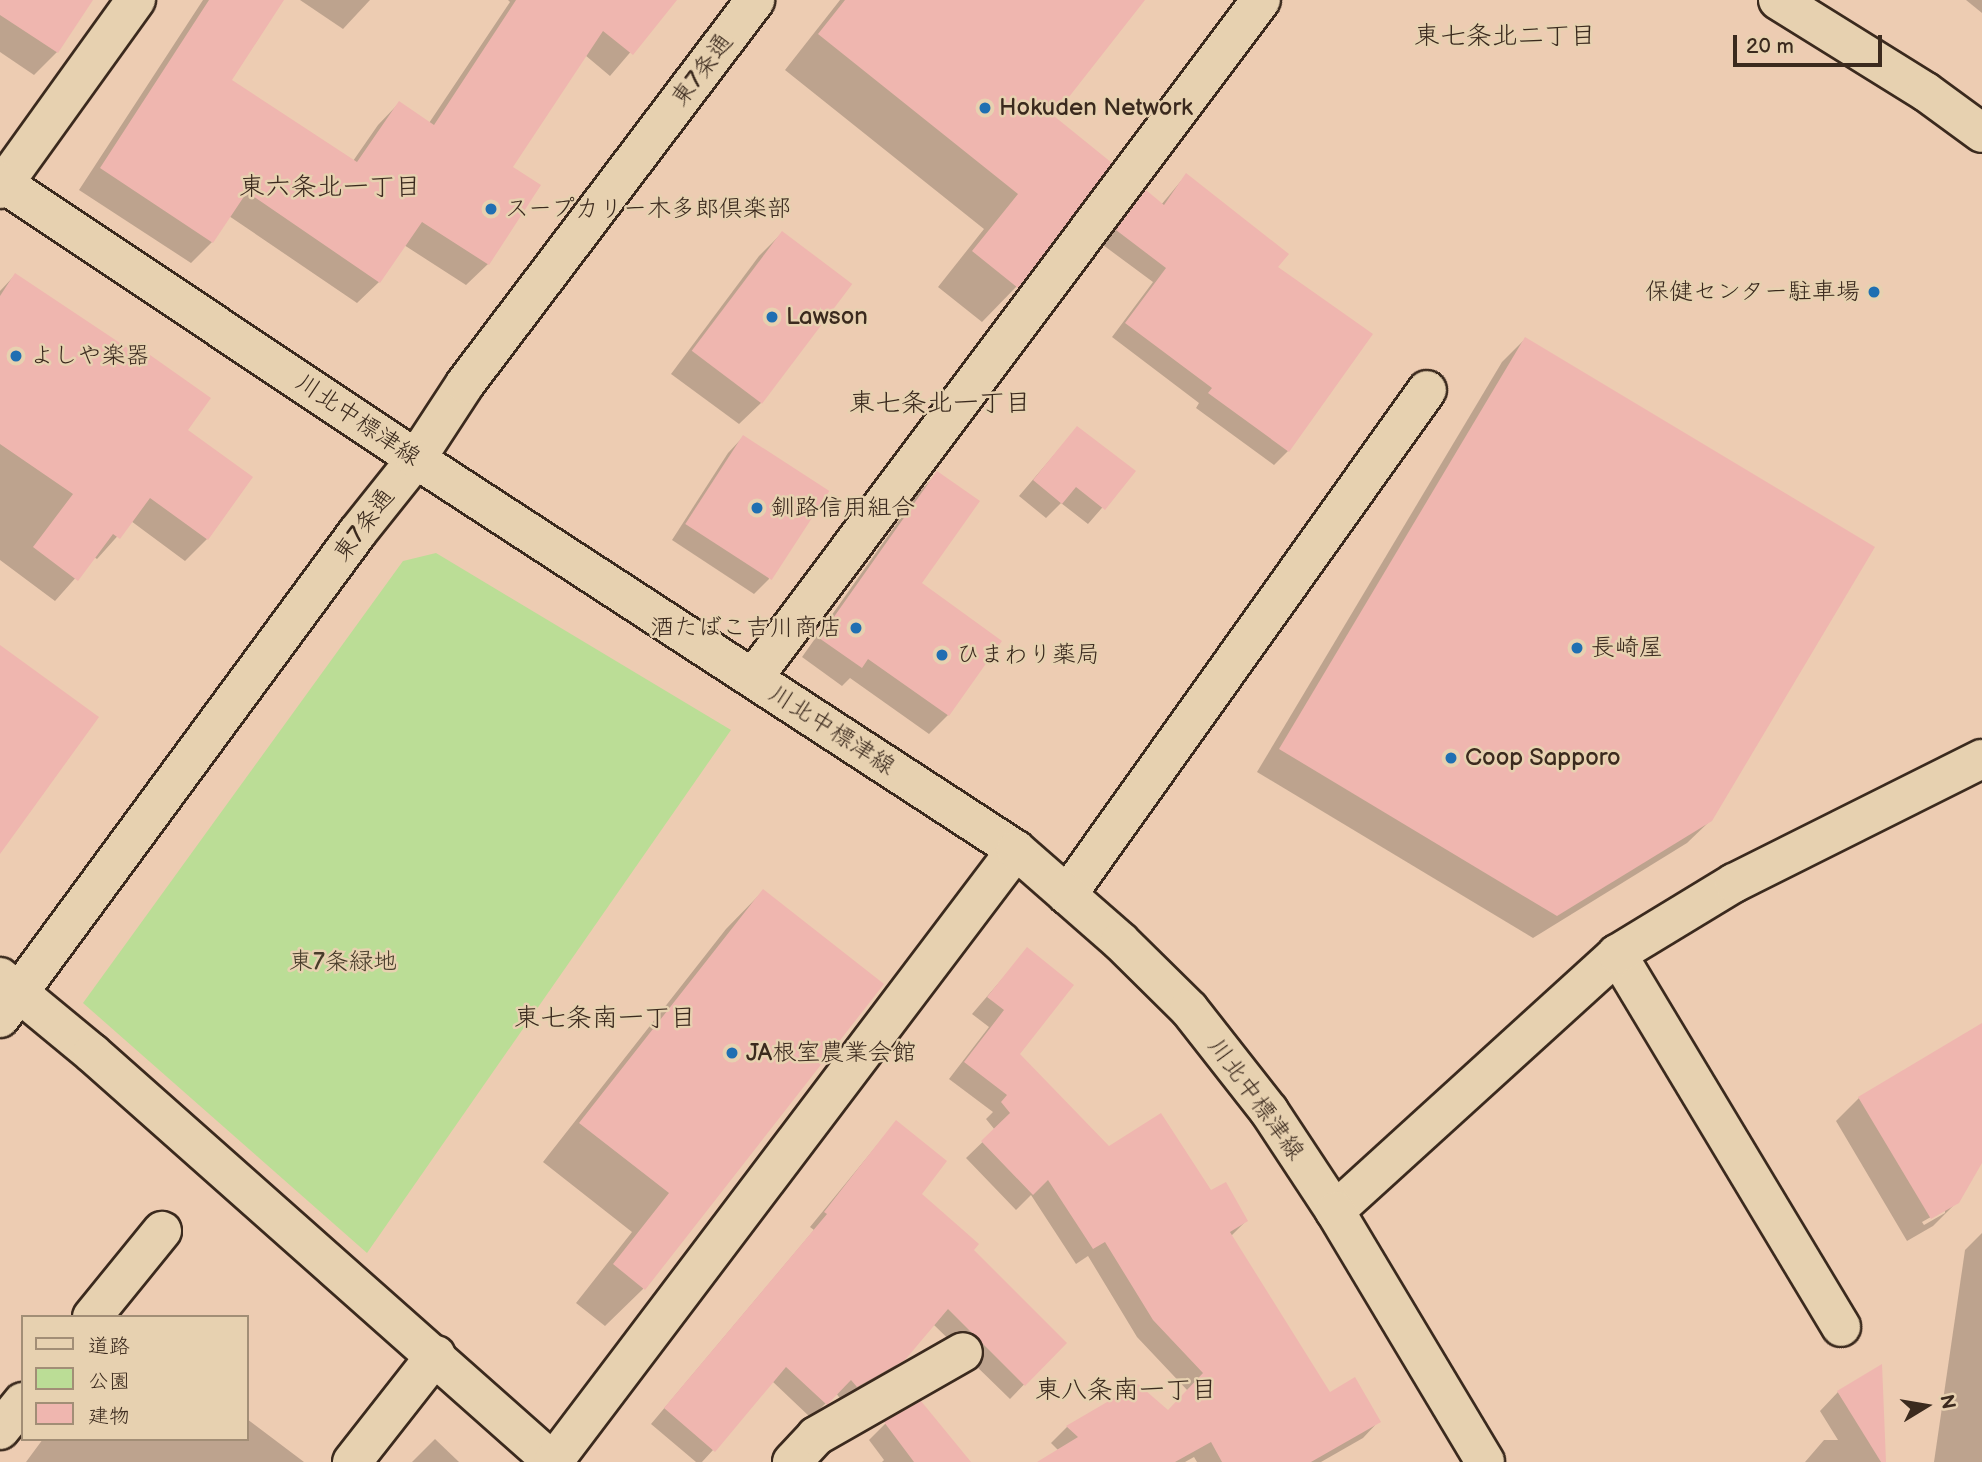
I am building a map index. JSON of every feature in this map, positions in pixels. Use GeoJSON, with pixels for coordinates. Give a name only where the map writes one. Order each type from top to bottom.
{"type":"FeatureCollection","features":[{"type":"Feature","properties":{"kind":"street"},"geometry":{"type":"LineString","coordinates":[[1,185],[136,0]]}},
{"type":"Feature","properties":{"kind":"street","name":"東7条通"},"geometry":{"type":"LineString","coordinates":[[7,996],[416,459],[465,384],[755,0]]}},
{"type":"Feature","properties":{"kind":"street"},"geometry":{"type":"LineString","coordinates":[[752,678],[1261,0]]}},
{"type":"Feature","properties":{"kind":"street"},"geometry":{"type":"LineString","coordinates":[[1778,0],[1926,93],[1982,132]]}},
{"type":"Feature","properties":{"kind":"street","name":"川北中標津線"},"geometry":{"type":"LineString","coordinates":[[1,185],[1016,850],[1121,941],[1189,1009],[1269,1111],[1335,1211],[1485,1462]]}},
{"type":"Feature","properties":{"kind":"street"},"geometry":{"type":"LineString","coordinates":[[1067,895],[1427,390]]}},
{"type":"Feature","properties":{"kind":"street"},"geometry":{"type":"LineString","coordinates":[[1335,1211],[1617,954],[1734,883],[1982,759]]}},
{"type":"Feature","properties":{"kind":"street"},"geometry":{"type":"LineString","coordinates":[[7,996],[436,1355],[553,1462],[1016,850]]}},
{"type":"Feature","properties":{"kind":"street"},"geometry":{"type":"LineString","coordinates":[[1617,954],[1841,1327]]}},
{"type":"Feature","properties":{"kind":"street"},"geometry":{"type":"LineString","coordinates":[[94,1315],[162,1231]]}},
{"type":"Feature","properties":{"kind":"street"},"geometry":{"type":"LineString","coordinates":[[792,1462],[816,1436],[962,1352]]}},
{"type":"Feature","properties":{"kind":"street"},"geometry":{"type":"LineString","coordinates":[[352,1462],[436,1355]]}},
{"type":"Feature","properties":{"kind":"street"},"geometry":{"type":"LineString","coordinates":[[0,1430],[21,1404]]}},
{"type":"Feature","properties":{"kind":"green space","name":"東7条緑地"},"geometry":{"type":"Polygon","coordinates":[[[436,553],[731,730],[367,1253],[83,1003],[403,561],[436,553]]]}},
{"type":"Feature","properties":{"kind":"building"},"geometry":{"type":"Polygon","coordinates":[[[0,0],[93,0],[58,53],[0,15],[0,0]]]}},
{"type":"Feature","properties":{"kind":"building"},"geometry":{"type":"Polygon","coordinates":[[[209,0],[284,0],[232,80],[357,162],[399,101],[434,125],[516,0],[677,0],[633,55],[603,31],[513,167],[541,185],[489,265],[422,222],[380,283],[247,192],[213,243],[100,168],[209,0]]]}},
{"type":"Feature","properties":{"kind":"building","name":"Hokuden Network"},"geometry":{"type":"Polygon","coordinates":[[[845,0],[1145,0],[1054,116],[1112,163],[1018,288],[972,251],[1018,194],[818,34],[845,0]]]}},
{"type":"Feature","properties":{"kind":"building"},"geometry":{"type":"Polygon","coordinates":[[[1186,173],[1289,254],[1278,267],[1373,334],[1289,452],[1208,393],[1212,388],[1125,323],[1166,268],[1116,230],[1146,190],[1164,205],[1186,173]]]}},
{"type":"Feature","properties":{"kind":"building","name":"Lawson"},"geometry":{"type":"Polygon","coordinates":[[[782,231],[852,284],[762,404],[692,351],[782,231]]]}},
{"type":"Feature","properties":{"kind":"building"},"geometry":{"type":"Polygon","coordinates":[[[15,273],[147,361],[150,355],[211,398],[188,430],[253,477],[208,540],[150,498],[120,539],[113,534],[78,581],[33,547],[73,494],[0,444],[0,296],[15,273]]]}},
{"type":"Feature","properties":{"kind":"building","name":"長崎屋"},"geometry":{"type":"Polygon","coordinates":[[[1525,337],[1875,547],[1712,821],[1557,916],[1279,749],[1525,337]]]}},
{"type":"Feature","properties":{"kind":"building"},"geometry":{"type":"Polygon","coordinates":[[[1077,426],[1136,471],[1105,510],[1076,487],[1062,504],[1033,480],[1077,426]]]}},
{"type":"Feature","properties":{"kind":"building","name":"釧路信用組合"},"geometry":{"type":"Polygon","coordinates":[[[743,435],[829,491],[772,580],[685,524],[743,435]]]}},
{"type":"Feature","properties":{"kind":"building"},"geometry":{"type":"Polygon","coordinates":[[[937,471],[980,501],[922,583],[1002,641],[949,716],[868,659],[862,668],[819,638],[937,471]]]}},
{"type":"Feature","properties":{"kind":"building"},"geometry":{"type":"Polygon","coordinates":[[[0,645],[99,717],[0,854],[0,645]]]}},
{"type":"Feature","properties":{"kind":"building","name":"JA根室農業会館"},"geometry":{"type":"Polygon","coordinates":[[[763,889],[884,984],[645,1290],[613,1264],[669,1193],[579,1123],[763,889]]]}},
{"type":"Feature","properties":{"kind":"building"},"geometry":{"type":"Polygon","coordinates":[[[1027,947],[1074,985],[1020,1054],[1109,1146],[1161,1113],[1211,1190],[1226,1182],[1248,1221],[1230,1232],[1330,1392],[1355,1377],[1381,1422],[1311,1462],[1222,1462],[1211,1442],[1175,1462],[1037,1462],[1078,1437],[1066,1426],[1138,1384],[1168,1410],[1203,1373],[1153,1320],[1105,1242],[1093,1249],[1048,1180],[1033,1195],[981,1141],[1010,1113],[1001,1102],[1007,1095],[964,1062],[1004,1010],[987,997],[1027,947]]]}},
{"type":"Feature","properties":{"kind":"building"},"geometry":{"type":"Polygon","coordinates":[[[1982,1023],[1982,1163],[1959,1203],[1931,1219],[1858,1097],[1982,1023]]]}},
{"type":"Feature","properties":{"kind":"building"},"geometry":{"type":"Polygon","coordinates":[[[896,1120],[947,1161],[922,1194],[979,1244],[974,1250],[1067,1343],[1025,1386],[948,1309],[905,1360],[857,1387],[851,1380],[827,1405],[786,1367],[715,1452],[664,1408],[827,1214],[824,1212],[896,1120]]]}},
{"type":"Feature","properties":{"kind":"building"},"geometry":{"type":"Polygon","coordinates":[[[1882,1364],[1886,1462],[1881,1462],[1837,1391],[1882,1364]]]}},
{"type":"Feature","properties":{"kind":"building"},"geometry":{"type":"Polygon","coordinates":[[[921,1401],[971,1462],[914,1462],[884,1422],[921,1401]]]}},
{"type":"Feature","properties":{"kind":"place","name":"Hokuden Network"},"geometry":{"type":"Point","coordinates":[985,108]}},
{"type":"Feature","properties":{"kind":"place","name":"スープカリー木多郎倶楽部"},"geometry":{"type":"Point","coordinates":[491,209]}},
{"type":"Feature","properties":{"kind":"place","name":"保健センター駐車場"},"geometry":{"type":"Point","coordinates":[1874,292]}},
{"type":"Feature","properties":{"kind":"place","name":"Lawson"},"geometry":{"type":"Point","coordinates":[772,317]}},
{"type":"Feature","properties":{"kind":"place","name":"よしや楽器"},"geometry":{"type":"Point","coordinates":[16,356]}},
{"type":"Feature","properties":{"kind":"place","name":"釧路信用組合"},"geometry":{"type":"Point","coordinates":[757,508]}},
{"type":"Feature","properties":{"kind":"place","name":"酒たばこ吉川商店"},"geometry":{"type":"Point","coordinates":[856,628]}},
{"type":"Feature","properties":{"kind":"place","name":"長崎屋"},"geometry":{"type":"Point","coordinates":[1577,648]}},
{"type":"Feature","properties":{"kind":"place","name":"ひまわり薬局"},"geometry":{"type":"Point","coordinates":[942,655]}},
{"type":"Feature","properties":{"kind":"place","name":"Coop Sapporo"},"geometry":{"type":"Point","coordinates":[1451,758]}},
{"type":"Feature","properties":{"kind":"place","name":"JA根室農業会館"},"geometry":{"type":"Point","coordinates":[732,1053]}},
{"type":"Feature","properties":{"kind":"district","name":"東七条北二丁目"},"geometry":{"type":"Point","coordinates":[1505,37]}},
{"type":"Feature","properties":{"kind":"district","name":"東六条北一丁目"},"geometry":{"type":"Point","coordinates":[330,188]}},
{"type":"Feature","properties":{"kind":"district","name":"東七条北一丁目"},"geometry":{"type":"Point","coordinates":[940,404]}},
{"type":"Feature","properties":{"kind":"district","name":"東七条南一丁目"},"geometry":{"type":"Point","coordinates":[605,1019]}},
{"type":"Feature","properties":{"kind":"district","name":"東八条南一丁目"},"geometry":{"type":"Point","coordinates":[1126,1391]}}]}
